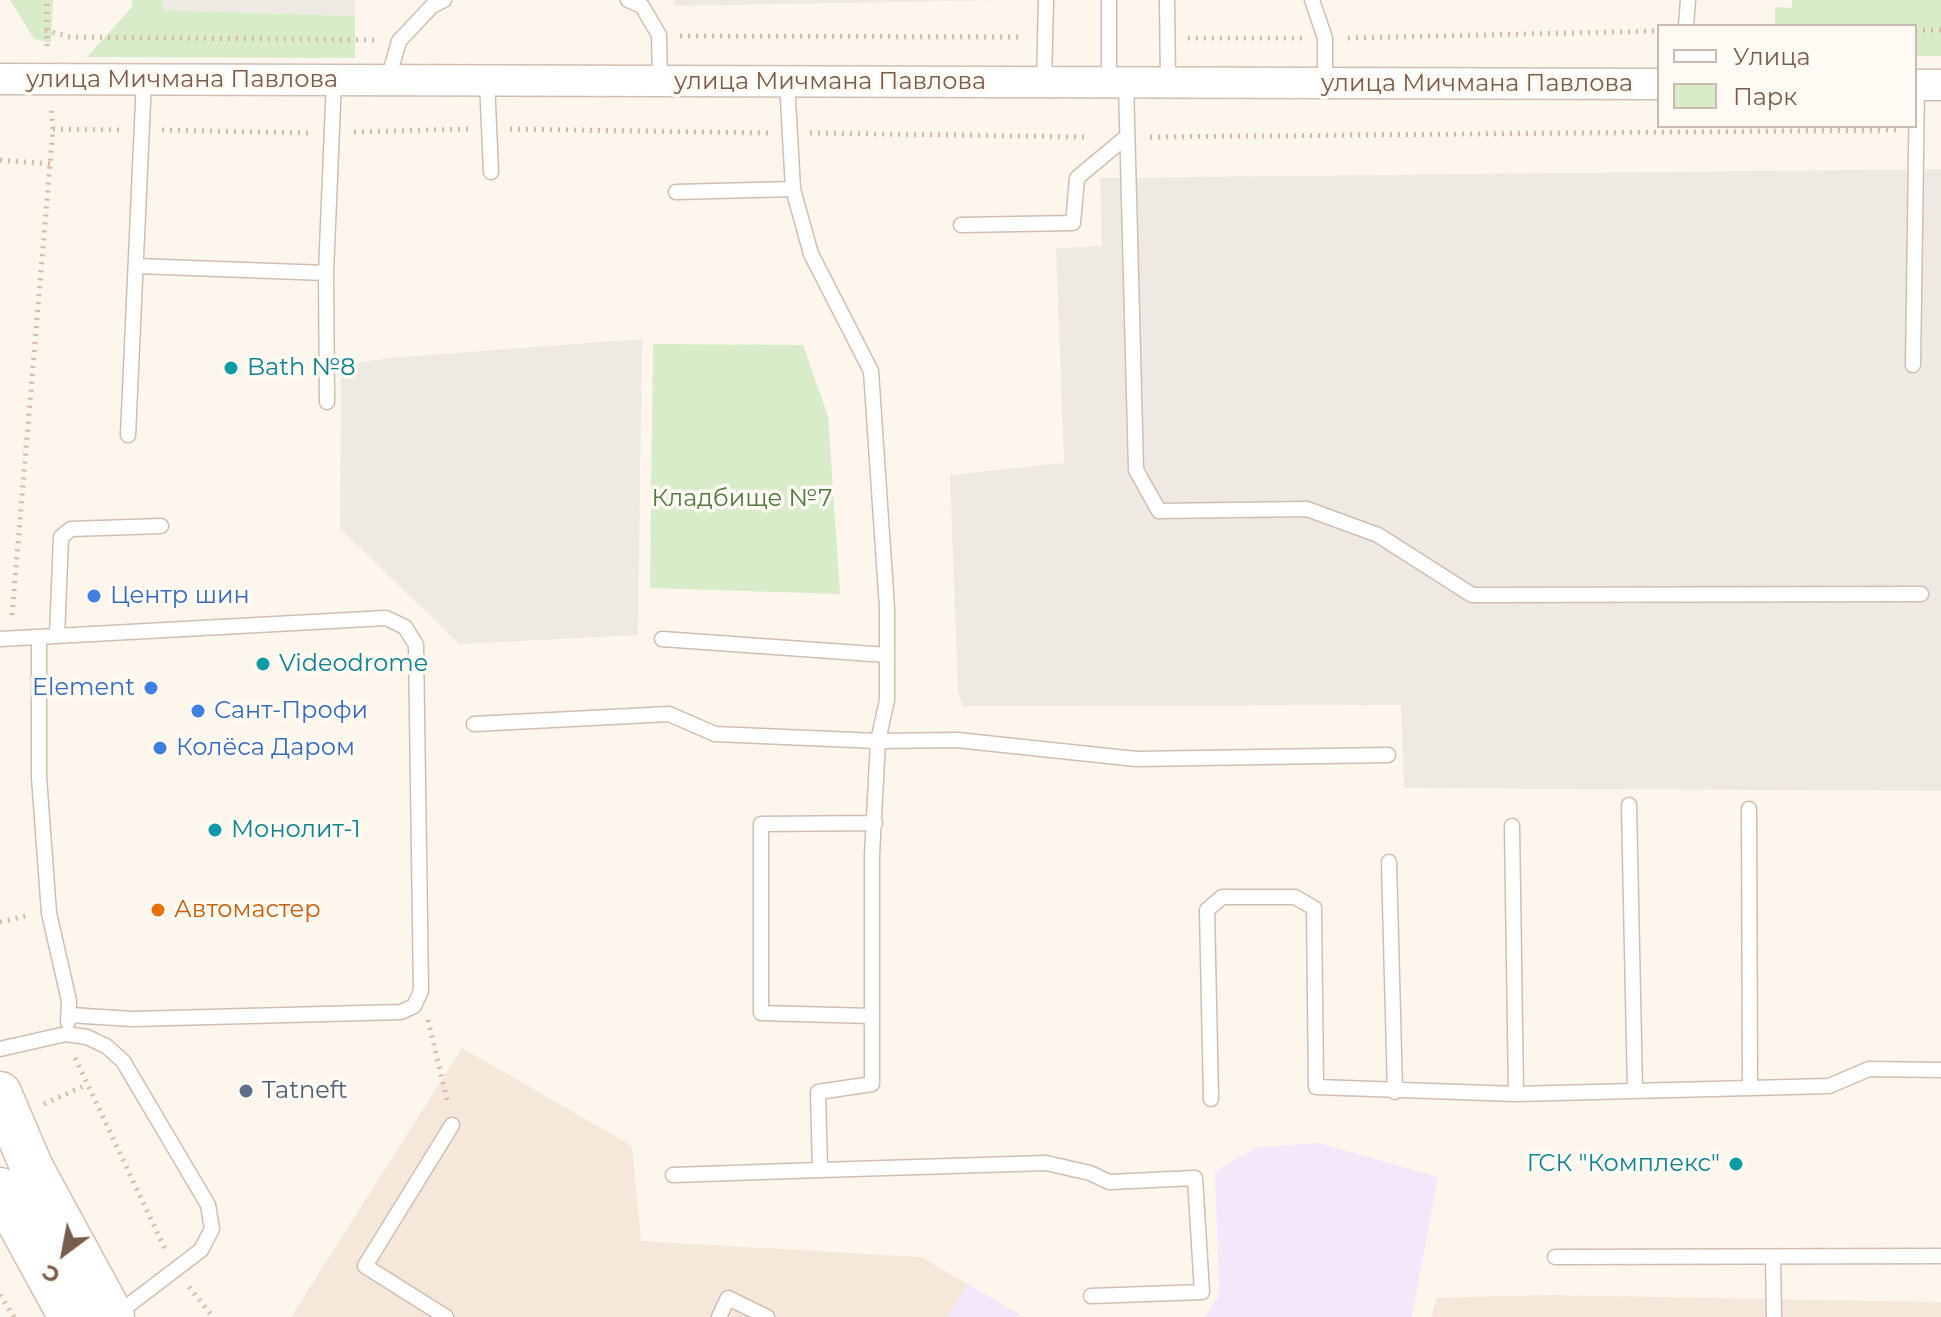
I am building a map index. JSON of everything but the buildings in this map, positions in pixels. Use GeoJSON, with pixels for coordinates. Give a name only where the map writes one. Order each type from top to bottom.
{"type":"FeatureCollection","features":[{"type":"Feature","properties":{"kind":"main road"},"geometry":{"type":"LineString","coordinates":[[16,1101],[32,1168],[114,1317]]}},
{"type":"Feature","properties":{"kind":"main road"},"geometry":{"type":"LineString","coordinates":[[0,1189],[70,1317]]}},
{"type":"Feature","properties":{"kind":"street","name":"улица Мичмана Павлова"},"geometry":{"type":"LineString","coordinates":[[0,79],[1657,84]]}},
{"type":"Feature","properties":{"kind":"lane"},"geometry":{"type":"LineString","coordinates":[[388,80],[399,41],[432,6],[444,0]]}},
{"type":"Feature","properties":{"kind":"lane"},"geometry":{"type":"LineString","coordinates":[[628,0],[642,6],[659,35],[660,81]]}},
{"type":"Feature","properties":{"kind":"lane"},"geometry":{"type":"LineString","coordinates":[[1044,82],[1046,0]]}},
{"type":"Feature","properties":{"kind":"lane"},"geometry":{"type":"LineString","coordinates":[[1109,0],[1126,137],[1136,470],[1159,511],[1307,509],[1378,535],[1472,595],[1921,594]]}},
{"type":"Feature","properties":{"kind":"lane"},"geometry":{"type":"LineString","coordinates":[[1312,0],[1325,38],[1325,83]]}},
{"type":"Feature","properties":{"kind":"lane"},"geometry":{"type":"LineString","coordinates":[[1686,24],[1688,0]]}},
{"type":"Feature","properties":{"kind":"lane"},"geometry":{"type":"LineString","coordinates":[[1167,1],[1168,83]]}},
{"type":"Feature","properties":{"kind":"lane"},"geometry":{"type":"LineString","coordinates":[[128,435],[144,80]]}},
{"type":"Feature","properties":{"kind":"lane"},"geometry":{"type":"LineString","coordinates":[[327,402],[326,273],[334,80]]}},
{"type":"Feature","properties":{"kind":"lane"},"geometry":{"type":"LineString","coordinates":[[487,81],[491,172]]}},
{"type":"Feature","properties":{"kind":"lane"},"geometry":{"type":"LineString","coordinates":[[787,82],[793,189],[811,254],[871,371],[887,608],[887,700],[878,741],[875,823],[872,1084],[818,1092],[820,1170]]}},
{"type":"Feature","properties":{"kind":"lane"},"geometry":{"type":"LineString","coordinates":[[1917,124],[1924,85]]}},
{"type":"Feature","properties":{"kind":"lane"},"geometry":{"type":"LineString","coordinates":[[1913,365],[1916,129]]}},
{"type":"Feature","properties":{"kind":"lane"},"geometry":{"type":"LineString","coordinates":[[961,225],[1073,223],[1077,178],[1126,137]]}},
{"type":"Feature","properties":{"kind":"lane"},"geometry":{"type":"LineString","coordinates":[[676,192],[793,189]]}},
{"type":"Feature","properties":{"kind":"lane"},"geometry":{"type":"LineString","coordinates":[[137,266],[326,273]]}},
{"type":"Feature","properties":{"kind":"lane"},"geometry":{"type":"LineString","coordinates":[[57,636],[61,537],[71,529],[161,526]]}},
{"type":"Feature","properties":{"kind":"lane"},"geometry":{"type":"LineString","coordinates":[[0,639],[386,618],[405,627],[416,645],[421,991],[414,1006],[401,1012],[132,1019],[70,1015]]}},
{"type":"Feature","properties":{"kind":"lane"},"geometry":{"type":"LineString","coordinates":[[39,637],[39,777],[49,913],[70,1015],[66,1034]]}},
{"type":"Feature","properties":{"kind":"lane"},"geometry":{"type":"LineString","coordinates":[[662,639],[887,655]]}},
{"type":"Feature","properties":{"kind":"lane"},"geometry":{"type":"LineString","coordinates":[[474,724],[669,714],[715,734],[878,741],[957,740],[1136,759],[1388,755]]}},
{"type":"Feature","properties":{"kind":"lane"},"geometry":{"type":"LineString","coordinates":[[1629,805],[1635,1091]]}},
{"type":"Feature","properties":{"kind":"lane"},"geometry":{"type":"LineString","coordinates":[[1749,809],[1750,1088]]}},
{"type":"Feature","properties":{"kind":"lane"},"geometry":{"type":"LineString","coordinates":[[872,1016],[761,1013],[761,824],[875,823]]}},
{"type":"Feature","properties":{"kind":"lane"},"geometry":{"type":"LineString","coordinates":[[1512,826],[1516,1094]]}},
{"type":"Feature","properties":{"kind":"lane"},"geometry":{"type":"LineString","coordinates":[[1389,862],[1395,1092]]}},
{"type":"Feature","properties":{"kind":"lane"},"geometry":{"type":"LineString","coordinates":[[1211,1099],[1207,910],[1222,897],[1295,897],[1314,908],[1316,1087],[1516,1094],[1829,1086],[1869,1069],[1941,1070]]}},
{"type":"Feature","properties":{"kind":"lane"},"geometry":{"type":"LineString","coordinates":[[0,1049],[66,1034],[87,1037],[106,1046],[123,1061],[208,1205],[212,1229],[201,1250],[114,1317]]}},
{"type":"Feature","properties":{"kind":"lane"},"geometry":{"type":"LineString","coordinates":[[446,1317],[365,1266],[452,1125]]}},
{"type":"Feature","properties":{"kind":"lane"},"geometry":{"type":"LineString","coordinates":[[673,1175],[1046,1163],[1109,1182],[1195,1178],[1202,1292],[1091,1296]]}},
{"type":"Feature","properties":{"kind":"lane"},"geometry":{"type":"LineString","coordinates":[[1555,1257],[1941,1256]]}},
{"type":"Feature","properties":{"kind":"lane"},"geometry":{"type":"LineString","coordinates":[[1773,1258],[1774,1317]]}},
{"type":"Feature","properties":{"kind":"lane"},"geometry":{"type":"LineString","coordinates":[[719,1317],[728,1298],[767,1317]]}},
{"type":"Feature","properties":{"kind":"path"},"geometry":{"type":"LineString","coordinates":[[47,0],[47,46]]}},
{"type":"Feature","properties":{"kind":"path"},"geometry":{"type":"LineString","coordinates":[[45,30],[70,37],[399,41]]}},
{"type":"Feature","properties":{"kind":"path"},"geometry":{"type":"LineString","coordinates":[[1917,30],[1941,30]]}},
{"type":"Feature","properties":{"kind":"path"},"geometry":{"type":"LineString","coordinates":[[12,620],[53,129],[331,133],[489,129],[1126,137],[1916,129]]}},
{"type":"Feature","properties":{"kind":"path"},"geometry":{"type":"LineString","coordinates":[[0,160],[50,164]]}},
{"type":"Feature","properties":{"kind":"path"},"geometry":{"type":"LineString","coordinates":[[421,991],[452,1125]]}},
{"type":"Feature","properties":{"kind":"path"},"geometry":{"type":"LineString","coordinates":[[72,1051],[165,1249]]}},
{"type":"Feature","properties":{"kind":"path"},"geometry":{"type":"LineString","coordinates":[[16,1101],[86,1085]]}},
{"type":"Feature","properties":{"kind":"path"},"geometry":{"type":"LineString","coordinates":[[185,1281],[213,1317]]}},
{"type":"Feature","properties":{"kind":"path"},"geometry":{"type":"LineString","coordinates":[[0,1295],[14,1317]]}},
{"type":"Feature","properties":{"kind":"shaded area"},"geometry":{"type":"Polygon","coordinates":[[[163,0],[355,0],[355,16],[162,10],[163,0]]]}},
{"type":"Feature","properties":{"kind":"shaded area"},"geometry":{"type":"Polygon","coordinates":[[[674,0],[1006,0],[674,6],[674,0]]]}},
{"type":"Feature","properties":{"kind":"shaded area"},"geometry":{"type":"Polygon","coordinates":[[[1941,169],[1941,791],[1404,788],[1401,705],[962,706],[958,691],[950,475],[1064,463],[1056,248],[1102,246],[1100,178],[1941,169]]]}},
{"type":"Feature","properties":{"kind":"shaded area"},"geometry":{"type":"Polygon","coordinates":[[[642,339],[638,635],[459,644],[340,528],[341,365],[390,358],[642,339]]]}},
{"type":"Feature","properties":{"kind":"shaded area"},"geometry":{"type":"Polygon","coordinates":[[[462,1048],[632,1146],[641,1241],[921,1257],[1024,1317],[291,1317],[462,1048]]]}},
{"type":"Feature","properties":{"kind":"shaded area"},"geometry":{"type":"Polygon","coordinates":[[[1319,1143],[1438,1177],[1412,1317],[1205,1317],[1219,1295],[1215,1171],[1258,1147],[1319,1143]]]}},
{"type":"Feature","properties":{"kind":"shaded area"},"geometry":{"type":"Polygon","coordinates":[[[968,1284],[1023,1317],[947,1317],[968,1284]]]}},
{"type":"Feature","properties":{"kind":"shaded area"},"geometry":{"type":"Polygon","coordinates":[[[1544,1295],[1941,1302],[1941,1317],[1432,1317],[1436,1298],[1544,1295]]]}},
{"type":"Feature","properties":{"kind":"green space"},"geometry":{"type":"Polygon","coordinates":[[[10,0],[53,0],[51,43],[34,39],[10,0]]]}},
{"type":"Feature","properties":{"kind":"green space"},"geometry":{"type":"Polygon","coordinates":[[[132,0],[163,0],[163,10],[355,16],[355,58],[87,57],[132,7],[132,0]]]}},
{"type":"Feature","properties":{"kind":"green space"},"geometry":{"type":"Polygon","coordinates":[[[1792,0],[1941,0],[1941,56],[1917,56],[1917,24],[1775,24],[1775,7],[1792,8],[1792,0]]]}},
{"type":"Feature","properties":{"kind":"green space","name":"Кладбище №7"},"geometry":{"type":"Polygon","coordinates":[[[653,344],[803,345],[828,416],[840,594],[650,588],[653,344]]]}},
{"type":"Feature","properties":{"kind":"place","name":"Bath №8"},"geometry":{"type":"Point","coordinates":[231,368]}},
{"type":"Feature","properties":{"kind":"place","name":"Центр шин"},"geometry":{"type":"Point","coordinates":[94,596]}},
{"type":"Feature","properties":{"kind":"place","name":"Videodrome"},"geometry":{"type":"Point","coordinates":[263,664]}},
{"type":"Feature","properties":{"kind":"place","name":"Element"},"geometry":{"type":"Point","coordinates":[151,688]}},
{"type":"Feature","properties":{"kind":"place","name":"Сант-Профи"},"geometry":{"type":"Point","coordinates":[198,711]}},
{"type":"Feature","properties":{"kind":"place","name":"Колёса Даром"},"geometry":{"type":"Point","coordinates":[160,748]}},
{"type":"Feature","properties":{"kind":"place","name":"Монолит-1"},"geometry":{"type":"Point","coordinates":[215,830]}},
{"type":"Feature","properties":{"kind":"place","name":"Автомастер"},"geometry":{"type":"Point","coordinates":[158,910]}},
{"type":"Feature","properties":{"kind":"place","name":"Tatneft"},"geometry":{"type":"Point","coordinates":[246,1091]}},
{"type":"Feature","properties":{"kind":"place","name":"ГСК \"Комплекс\""},"geometry":{"type":"Point","coordinates":[1736,1164]}}]}
